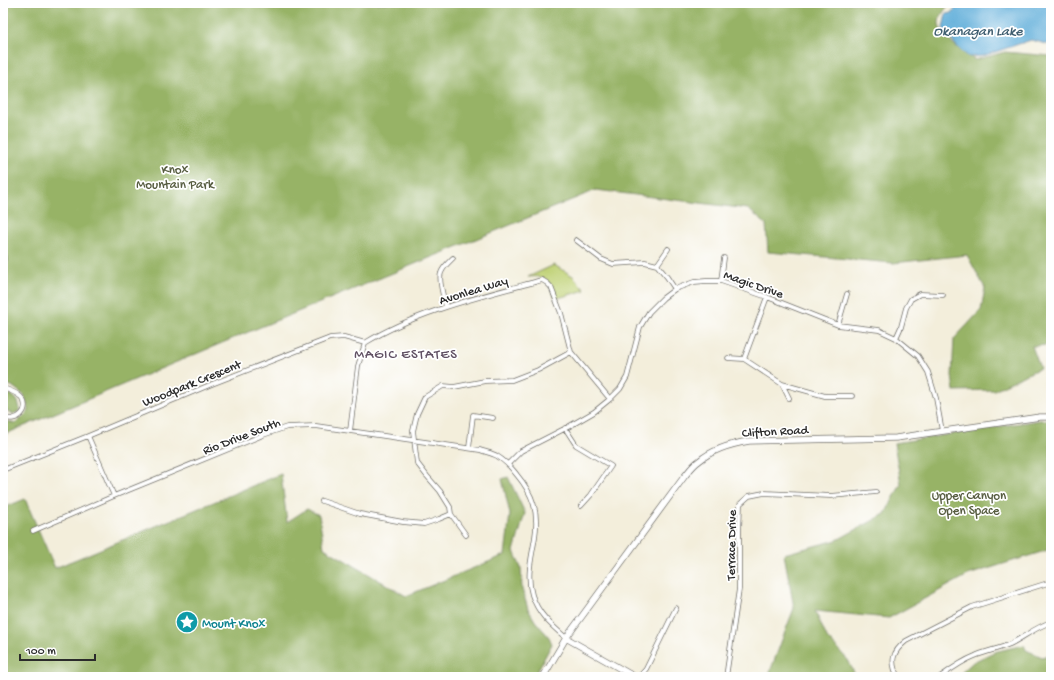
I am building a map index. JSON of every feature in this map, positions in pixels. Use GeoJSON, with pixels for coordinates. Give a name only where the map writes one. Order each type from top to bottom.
{"type":"FeatureCollection","features":[{"type":"Feature","properties":{"kind":"street"},"geometry":{"type":"LineString","coordinates":[[576,240],[601,260],[613,264],[645,262],[657,265],[675,289]]}},
{"type":"Feature","properties":{"kind":"street"},"geometry":{"type":"LineString","coordinates":[[657,265],[668,249]]}},
{"type":"Feature","properties":{"kind":"street"},"geometry":{"type":"LineString","coordinates":[[3,252],[3,263]]}},
{"type":"Feature","properties":{"kind":"street"},"geometry":{"type":"LineString","coordinates":[[446,307],[441,286],[441,272],[453,258]]}},
{"type":"Feature","properties":{"kind":"street"},"geometry":{"type":"LineString","coordinates":[[721,282],[724,258]]}},
{"type":"Feature","properties":{"kind":"street","name":"Avonlea Way"},"geometry":{"type":"LineString","coordinates":[[364,343],[382,332],[446,307],[542,280],[548,283],[551,287],[561,313],[571,352],[610,399]]}},
{"type":"Feature","properties":{"kind":"street","name":"Magic Drive"},"geometry":{"type":"LineString","coordinates":[[508,464],[521,451],[594,412],[610,399],[620,389],[627,377],[640,327],[649,312],[663,298],[675,289],[694,282],[706,281],[721,282],[767,297],[838,325],[879,330],[896,338],[918,356],[928,372],[936,398],[942,431]]}},
{"type":"Feature","properties":{"kind":"street"},"geometry":{"type":"LineString","coordinates":[[838,325],[847,294]]}},
{"type":"Feature","properties":{"kind":"street"},"geometry":{"type":"LineString","coordinates":[[896,338],[902,327],[906,308],[911,299],[920,294],[943,295]]}},
{"type":"Feature","properties":{"kind":"street"},"geometry":{"type":"LineString","coordinates":[[744,359],[767,297]]}},
{"type":"Feature","properties":{"kind":"street","name":"Woodpark Crescent"},"geometry":{"type":"LineString","coordinates":[[3,470],[212,384],[330,338],[344,336],[364,343]]}},
{"type":"Feature","properties":{"kind":"street"},"geometry":{"type":"LineString","coordinates":[[350,431],[358,366],[364,343]]}},
{"type":"Feature","properties":{"kind":"street"},"geometry":{"type":"LineString","coordinates":[[466,535],[451,514],[450,507],[440,491],[417,463],[413,431],[417,414],[425,398],[443,386],[454,387],[485,382],[512,380],[538,370],[571,352]]}},
{"type":"Feature","properties":{"kind":"street"},"geometry":{"type":"LineString","coordinates":[[728,358],[744,359],[782,384],[825,396],[852,396]]}},
{"type":"Feature","properties":{"kind":"street"},"geometry":{"type":"LineString","coordinates":[[782,384],[790,398]]}},
{"type":"Feature","properties":{"kind":"street"},"geometry":{"type":"LineString","coordinates":[[3,388],[19,396],[23,401],[24,407],[22,413],[17,418],[10,419],[3,417]]}},
{"type":"Feature","properties":{"kind":"street"},"geometry":{"type":"LineString","coordinates":[[469,448],[473,415],[493,418]]}},
{"type":"Feature","properties":{"kind":"street","name":"Clifton Road"},"geometry":{"type":"LineString","coordinates":[[543,677],[566,638],[684,476],[699,461],[715,450],[732,444],[748,441],[896,438],[1040,417],[1051,417]]}},
{"type":"Feature","properties":{"kind":"street","name":"Rio Drive South"},"geometry":{"type":"LineString","coordinates":[[33,531],[114,496],[263,435],[287,427],[316,426],[480,450],[496,456],[508,464],[529,492],[535,506],[536,519],[536,536],[529,582],[532,596],[539,611],[548,623],[566,638]]}},
{"type":"Feature","properties":{"kind":"street"},"geometry":{"type":"LineString","coordinates":[[565,428],[576,444],[611,466],[591,495],[581,506]]}},
{"type":"Feature","properties":{"kind":"street"},"geometry":{"type":"LineString","coordinates":[[88,436],[114,496]]}},
{"type":"Feature","properties":{"kind":"street","name":"Terrace Drive"},"geometry":{"type":"LineString","coordinates":[[726,677],[739,589],[740,504],[749,496],[764,493],[832,496],[876,492]]}},
{"type":"Feature","properties":{"kind":"street"},"geometry":{"type":"LineString","coordinates":[[322,501],[360,514],[403,522],[424,524],[439,520],[451,514]]}},
{"type":"Feature","properties":{"kind":"street"},"geometry":{"type":"LineString","coordinates":[[898,677],[893,661],[895,653],[906,641],[972,607],[1051,582]]}},
{"type":"Feature","properties":{"kind":"street"},"geometry":{"type":"LineString","coordinates":[[639,677],[646,669],[676,608]]}},
{"type":"Feature","properties":{"kind":"street"},"geometry":{"type":"LineString","coordinates":[[940,677],[969,658],[1007,645],[1018,640],[1031,631],[1051,622]]}},
{"type":"Feature","properties":{"kind":"street"},"geometry":{"type":"LineString","coordinates":[[566,638],[635,677]]}},
{"type":"Feature","properties":{"kind":"green space","name":"Knox Mountain Park"},"geometry":{"type":"Polygon","coordinates":[[[3,3],[950,3],[943,12],[939,22],[940,28],[947,39],[975,60],[1005,52],[1051,56],[1051,345],[1032,346],[1040,368],[994,390],[954,391],[952,376],[954,339],[981,310],[985,288],[967,255],[893,263],[768,252],[766,224],[748,209],[596,190],[241,335],[3,435],[3,419],[15,424],[29,411],[24,395],[12,386],[3,383],[3,269],[8,262],[3,243],[3,3]]]}},
{"type":"Feature","properties":{"kind":"green space"},"geometry":{"type":"Polygon","coordinates":[[[554,265],[573,276],[585,290],[555,299],[550,284],[547,281],[540,277],[528,277],[554,265]]]}},
{"type":"Feature","properties":{"kind":"green space"},"geometry":{"type":"Polygon","coordinates":[[[3,391],[10,394],[17,400],[20,411],[13,414],[3,409],[3,391]]]}},
{"type":"Feature","properties":{"kind":"green space","name":"Upper Canyon Open Space"},"geometry":{"type":"Polygon","coordinates":[[[1040,420],[1051,420],[1051,549],[968,575],[889,618],[815,611],[827,638],[848,660],[856,677],[768,677],[794,608],[784,554],[837,540],[885,514],[901,484],[894,443],[1040,420]]]}},
{"type":"Feature","properties":{"kind":"green space"},"geometry":{"type":"Polygon","coordinates":[[[281,474],[287,522],[307,509],[319,515],[324,548],[406,596],[505,555],[510,514],[502,479],[508,477],[525,513],[514,551],[521,568],[522,589],[528,609],[535,621],[549,637],[552,644],[534,677],[3,677],[3,508],[25,499],[55,568],[281,474]]]}},
{"type":"Feature","properties":{"kind":"green space"},"geometry":{"type":"Polygon","coordinates":[[[1024,645],[1026,650],[1042,657],[1051,654],[1051,677],[957,677],[973,662],[994,652],[1024,645]]]}},
{"type":"Feature","properties":{"kind":"water","name":"Okanagan Lake"},"geometry":{"type":"Polygon","coordinates":[[[950,3],[1051,3],[1051,45],[1031,40],[983,56],[969,57],[955,44],[943,28],[946,14],[952,13],[955,9],[950,3]]]}},
{"type":"Feature","properties":{"kind":"place","name":"Mount Knox"},"geometry":{"type":"Point","coordinates":[187,622]}},
{"type":"Feature","properties":{"kind":"district","name":"MAGIC ESTATES"},"geometry":{"type":"Point","coordinates":[406,353]}}]}
